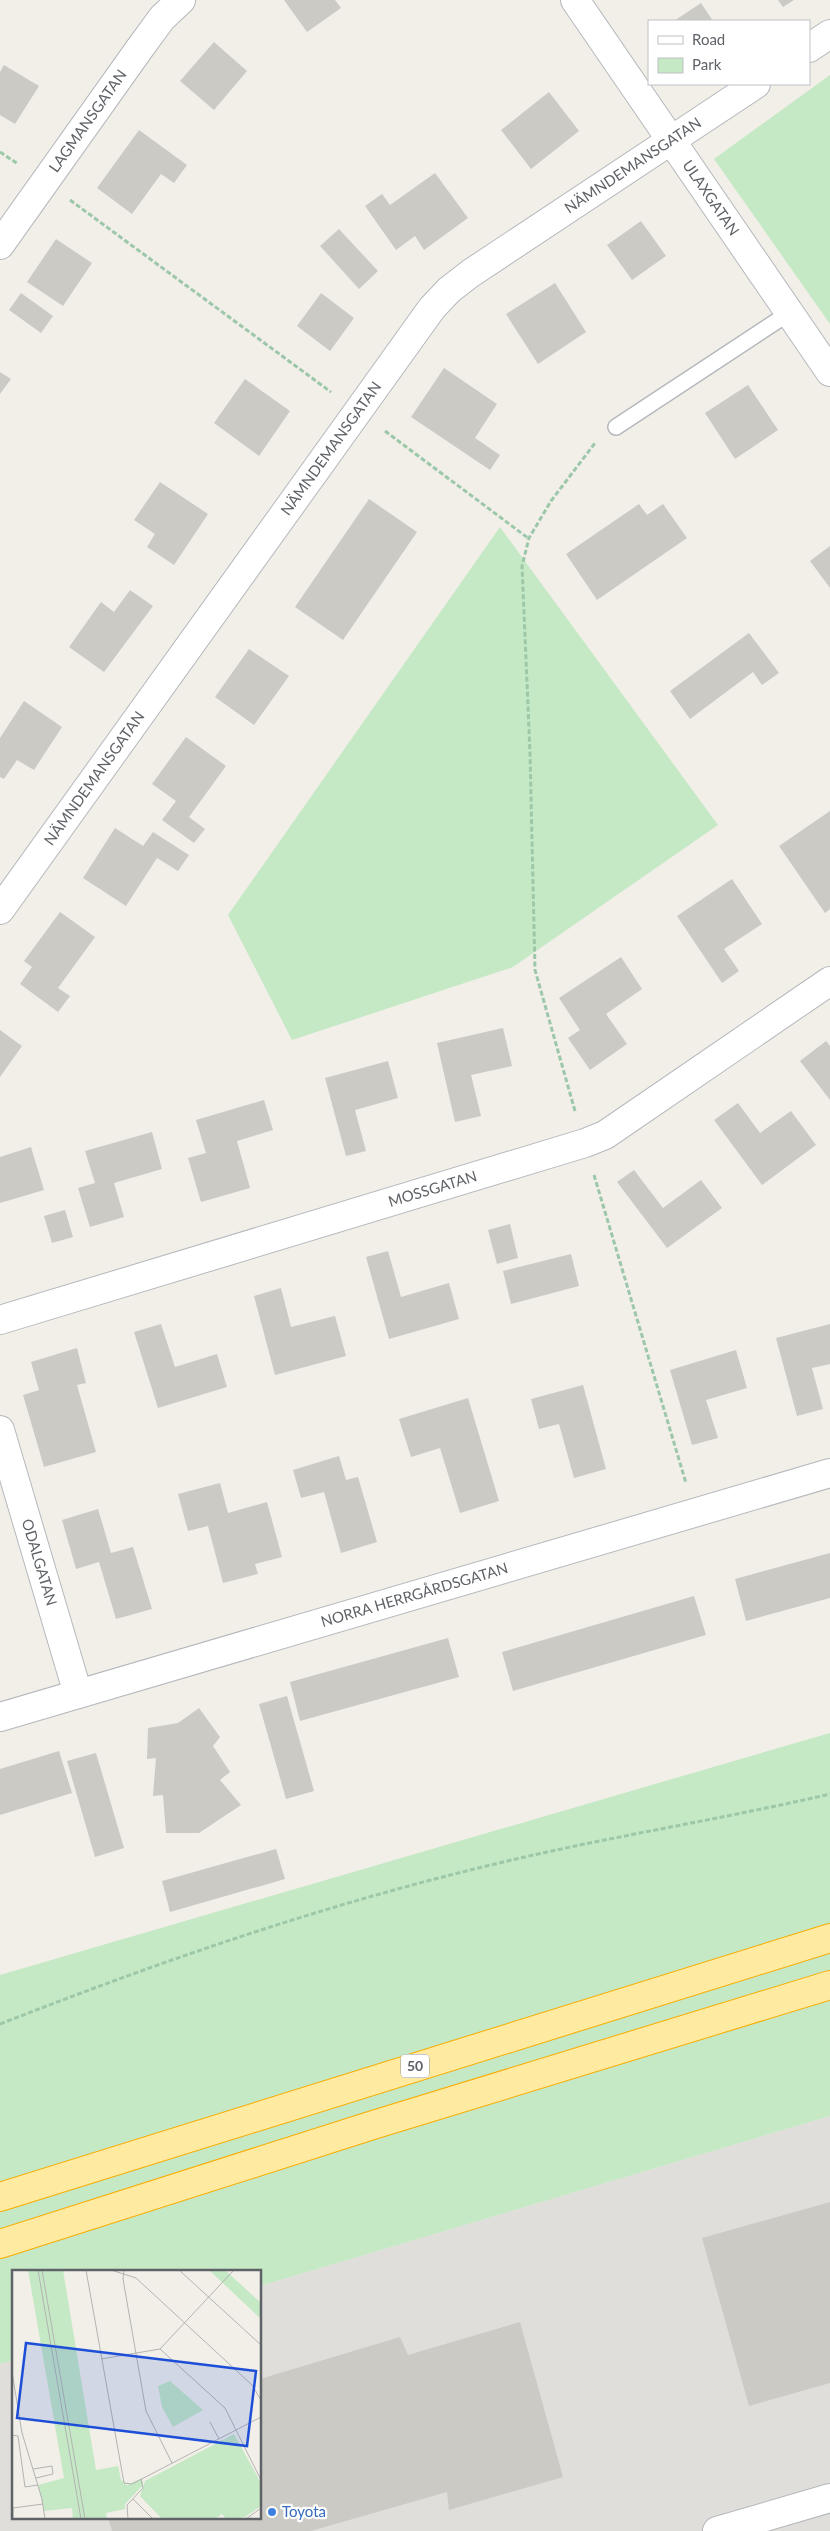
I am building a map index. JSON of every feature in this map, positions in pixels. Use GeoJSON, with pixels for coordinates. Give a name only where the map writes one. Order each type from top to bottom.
{"type":"FeatureCollection","features":[{"type":"Feature","properties":{"kind":"highway","name":"50"},"geometry":{"type":"LineString","coordinates":[[0,2197],[830,1938]]}},
{"type":"Feature","properties":{"kind":"highway"},"geometry":{"type":"LineString","coordinates":[[0,2244],[373,2125],[830,1985]]}},
{"type":"Feature","properties":{"kind":"street","name":"LAGMANSGATAN"},"geometry":{"type":"LineString","coordinates":[[0,246],[162,18],[181,0]]}},
{"type":"Feature","properties":{"kind":"street","name":"ULAXGATAN"},"geometry":{"type":"LineString","coordinates":[[575,0],[830,372]]}},
{"type":"Feature","properties":{"kind":"street"},"geometry":{"type":"LineString","coordinates":[[810,47],[830,34]]}},
{"type":"Feature","properties":{"kind":"street","name":"NÄMNDEMANSGATAN"},"geometry":{"type":"LineString","coordinates":[[0,910],[432,308],[449,290],[471,273],[754,85]]}},
{"type":"Feature","properties":{"kind":"street","name":"MOSSGATAN"},"geometry":{"type":"LineString","coordinates":[[0,1320],[585,1143],[605,1135],[830,981]]}},
{"type":"Feature","properties":{"kind":"street","name":"ODALGATAN"},"geometry":{"type":"LineString","coordinates":[[0,1430],[78,1694]]}},
{"type":"Feature","properties":{"kind":"street","name":"NORRA HERRGÅRDSGATAN"},"geometry":{"type":"LineString","coordinates":[[0,1717],[830,1473]]}},
{"type":"Feature","properties":{"kind":"street"},"geometry":{"type":"LineString","coordinates":[[717,2531],[830,2498]]}},
{"type":"Feature","properties":{"kind":"lane"},"geometry":{"type":"LineString","coordinates":[[616,427],[789,313]]}},
{"type":"Feature","properties":{"kind":"path"},"geometry":{"type":"LineString","coordinates":[[0,152],[46,182],[528,538]]}},
{"type":"Feature","properties":{"kind":"path"},"geometry":{"type":"LineString","coordinates":[[616,427],[593,444],[551,501],[528,538],[522,566],[530,753],[535,970],[695,1513]]}},
{"type":"Feature","properties":{"kind":"path"},"geometry":{"type":"LineString","coordinates":[[0,2024],[131,1973],[234,1937],[338,1904],[495,1863],[830,1794]]}},
{"type":"Feature","properties":{"kind":"shaded area"},"geometry":{"type":"Polygon","coordinates":[[[830,2116],[830,2531],[0,2531],[0,2364],[12,2361],[12,2518],[261,2518],[261,2286],[830,2116]]]}},
{"type":"Feature","properties":{"kind":"green space"},"geometry":{"type":"Polygon","coordinates":[[[830,75],[830,324],[714,159],[830,75]]]}},
{"type":"Feature","properties":{"kind":"green space"},"geometry":{"type":"Polygon","coordinates":[[[500,527],[718,825],[513,967],[292,1040],[228,915],[500,527]]]}},
{"type":"Feature","properties":{"kind":"green space"},"geometry":{"type":"Polygon","coordinates":[[[830,1733],[830,2116],[261,2286],[261,2270],[12,2270],[12,2361],[0,2364],[0,1975],[830,1733]]]}},
{"type":"Feature","properties":{"kind":"building"},"geometry":{"type":"Polygon","coordinates":[[[284,0],[335,0],[341,8],[307,32],[284,0]]]}},
{"type":"Feature","properties":{"kind":"building"},"geometry":{"type":"Polygon","coordinates":[[[778,0],[794,0],[783,7],[778,0]]]}},
{"type":"Feature","properties":{"kind":"building"},"geometry":{"type":"Polygon","coordinates":[[[701,3],[712,20],[676,20],[701,3]]]}},
{"type":"Feature","properties":{"kind":"building"},"geometry":{"type":"Polygon","coordinates":[[[214,42],[247,71],[214,110],[180,81],[214,42]]]}},
{"type":"Feature","properties":{"kind":"building"},"geometry":{"type":"Polygon","coordinates":[[[4,65],[39,86],[15,124],[0,115],[0,72],[4,65]]]}},
{"type":"Feature","properties":{"kind":"building"},"geometry":{"type":"Polygon","coordinates":[[[549,92],[579,131],[531,169],[501,130],[549,92]]]}},
{"type":"Feature","properties":{"kind":"building"},"geometry":{"type":"Polygon","coordinates":[[[139,130],[187,165],[174,183],[161,174],[132,214],[97,188],[139,130]]]}},
{"type":"Feature","properties":{"kind":"building"},"geometry":{"type":"Polygon","coordinates":[[[435,173],[468,218],[424,250],[415,236],[396,250],[365,206],[382,194],[390,205],[435,173]]]}},
{"type":"Feature","properties":{"kind":"building"},"geometry":{"type":"Polygon","coordinates":[[[641,221],[666,256],[632,280],[607,245],[641,221]]]}},
{"type":"Feature","properties":{"kind":"building"},"geometry":{"type":"Polygon","coordinates":[[[339,229],[378,271],[359,289],[320,246],[339,229]]]}},
{"type":"Feature","properties":{"kind":"building"},"geometry":{"type":"Polygon","coordinates":[[[56,239],[92,263],[63,306],[27,282],[56,239]]]}},
{"type":"Feature","properties":{"kind":"building"},"geometry":{"type":"Polygon","coordinates":[[[555,283],[586,332],[538,364],[506,314],[555,283]]]}},
{"type":"Feature","properties":{"kind":"building"},"geometry":{"type":"Polygon","coordinates":[[[21,293],[53,316],[41,333],[9,310],[21,293]]]}},
{"type":"Feature","properties":{"kind":"building"},"geometry":{"type":"Polygon","coordinates":[[[321,293],[354,318],[330,351],[297,326],[321,293]]]}},
{"type":"Feature","properties":{"kind":"building"},"geometry":{"type":"Polygon","coordinates":[[[444,368],[497,404],[475,438],[500,455],[490,470],[411,417],[444,368]]]}},
{"type":"Feature","properties":{"kind":"building"},"geometry":{"type":"Polygon","coordinates":[[[0,372],[11,379],[0,394],[0,372]]]}},
{"type":"Feature","properties":{"kind":"building"},"geometry":{"type":"Polygon","coordinates":[[[245,379],[290,411],[259,456],[214,423],[245,379]]]}},
{"type":"Feature","properties":{"kind":"building"},"geometry":{"type":"Polygon","coordinates":[[[748,385],[778,430],[735,459],[705,413],[748,385]]]}},
{"type":"Feature","properties":{"kind":"building"},"geometry":{"type":"Polygon","coordinates":[[[160,482],[208,514],[174,565],[147,547],[155,534],[134,520],[160,482]]]}},
{"type":"Feature","properties":{"kind":"building"},"geometry":{"type":"Polygon","coordinates":[[[369,499],[417,532],[343,640],[295,607],[369,499]]]}},
{"type":"Feature","properties":{"kind":"building"},"geometry":{"type":"Polygon","coordinates":[[[639,504],[647,515],[663,504],[687,538],[597,600],[566,554],[639,504]]]}},
{"type":"Feature","properties":{"kind":"building"},"geometry":{"type":"Polygon","coordinates":[[[830,546],[830,588],[810,561],[830,546]]]}},
{"type":"Feature","properties":{"kind":"building"},"geometry":{"type":"Polygon","coordinates":[[[130,590],[153,606],[104,672],[69,647],[101,602],[114,612],[130,590]]]}},
{"type":"Feature","properties":{"kind":"building"},"geometry":{"type":"Polygon","coordinates":[[[749,633],[779,673],[762,685],[753,672],[690,719],[670,691],[749,633]]]}},
{"type":"Feature","properties":{"kind":"building"},"geometry":{"type":"Polygon","coordinates":[[[249,649],[289,676],[254,725],[215,697],[249,649]]]}},
{"type":"Feature","properties":{"kind":"building"},"geometry":{"type":"Polygon","coordinates":[[[24,701],[62,727],[34,770],[17,760],[4,779],[0,777],[0,738],[24,701]]]}},
{"type":"Feature","properties":{"kind":"building"},"geometry":{"type":"Polygon","coordinates":[[[186,737],[226,766],[189,817],[205,829],[194,843],[162,820],[176,801],[152,784],[186,737]]]}},
{"type":"Feature","properties":{"kind":"building"},"geometry":{"type":"Polygon","coordinates":[[[830,811],[830,909],[825,913],[779,846],[830,811]]]}},
{"type":"Feature","properties":{"kind":"building"},"geometry":{"type":"Polygon","coordinates":[[[115,828],[143,846],[153,832],[189,855],[178,871],[157,858],[126,906],[83,878],[115,828]]]}},
{"type":"Feature","properties":{"kind":"building"},"geometry":{"type":"Polygon","coordinates":[[[732,879],[762,924],[724,949],[739,971],[722,983],[677,916],[732,879]]]}},
{"type":"Feature","properties":{"kind":"building"},"geometry":{"type":"Polygon","coordinates":[[[60,912],[95,937],[58,988],[70,996],[58,1012],[20,984],[32,967],[24,961],[60,912]]]}},
{"type":"Feature","properties":{"kind":"building"},"geometry":{"type":"Polygon","coordinates":[[[621,957],[642,989],[606,1014],[627,1044],[590,1070],[568,1038],[580,1030],[559,998],[621,957]]]}},
{"type":"Feature","properties":{"kind":"building"},"geometry":{"type":"Polygon","coordinates":[[[503,1028],[512,1066],[471,1075],[481,1116],[455,1122],[437,1043],[503,1028]]]}},
{"type":"Feature","properties":{"kind":"building"},"geometry":{"type":"Polygon","coordinates":[[[0,1030],[22,1046],[0,1077],[0,1030]]]}},
{"type":"Feature","properties":{"kind":"building"},"geometry":{"type":"Polygon","coordinates":[[[826,1041],[830,1046],[830,1100],[800,1061],[826,1041]]]}},
{"type":"Feature","properties":{"kind":"building"},"geometry":{"type":"Polygon","coordinates":[[[388,1061],[398,1098],[355,1110],[366,1151],[346,1156],[325,1078],[388,1061]]]}},
{"type":"Feature","properties":{"kind":"building"},"geometry":{"type":"Polygon","coordinates":[[[264,1100],[273,1130],[237,1141],[250,1188],[201,1202],[188,1158],[206,1153],[196,1120],[264,1100]]]}},
{"type":"Feature","properties":{"kind":"building"},"geometry":{"type":"Polygon","coordinates":[[[738,1103],[760,1133],[791,1111],[816,1145],[762,1185],[714,1120],[738,1103]]]}},
{"type":"Feature","properties":{"kind":"building"},"geometry":{"type":"Polygon","coordinates":[[[152,1132],[162,1169],[114,1183],[124,1217],[90,1227],[78,1188],[95,1183],[85,1151],[152,1132]]]}},
{"type":"Feature","properties":{"kind":"building"},"geometry":{"type":"Polygon","coordinates":[[[31,1147],[44,1190],[0,1203],[0,1157],[31,1147]]]}},
{"type":"Feature","properties":{"kind":"building"},"geometry":{"type":"Polygon","coordinates":[[[634,1170],[663,1208],[701,1180],[722,1208],[667,1248],[617,1182],[634,1170]]]}},
{"type":"Feature","properties":{"kind":"building"},"geometry":{"type":"Polygon","coordinates":[[[65,1210],[73,1237],[52,1243],[44,1216],[65,1210]]]}},
{"type":"Feature","properties":{"kind":"building"},"geometry":{"type":"Polygon","coordinates":[[[510,1224],[518,1258],[497,1264],[488,1230],[510,1224]]]}},
{"type":"Feature","properties":{"kind":"building"},"geometry":{"type":"Polygon","coordinates":[[[388,1251],[401,1297],[449,1283],[459,1319],[389,1339],[366,1257],[388,1251]]]}},
{"type":"Feature","properties":{"kind":"building"},"geometry":{"type":"Polygon","coordinates":[[[571,1254],[579,1286],[511,1304],[503,1271],[571,1254]]]}},
{"type":"Feature","properties":{"kind":"building"},"geometry":{"type":"Polygon","coordinates":[[[281,1288],[291,1327],[335,1316],[346,1356],[275,1375],[254,1296],[281,1288]]]}},
{"type":"Feature","properties":{"kind":"building"},"geometry":{"type":"Polygon","coordinates":[[[161,1324],[175,1367],[217,1354],[227,1387],[158,1408],[134,1332],[161,1324]]]}},
{"type":"Feature","properties":{"kind":"building"},"geometry":{"type":"Polygon","coordinates":[[[830,1324],[830,1364],[812,1368],[823,1409],[797,1416],[776,1338],[830,1324]]]}},
{"type":"Feature","properties":{"kind":"building"},"geometry":{"type":"Polygon","coordinates":[[[77,1348],[86,1383],[77,1385],[96,1452],[44,1467],[23,1395],[39,1390],[31,1362],[77,1348]]]}},
{"type":"Feature","properties":{"kind":"building"},"geometry":{"type":"Polygon","coordinates":[[[736,1350],[747,1388],[706,1400],[718,1438],[692,1445],[670,1370],[736,1350]]]}},
{"type":"Feature","properties":{"kind":"building"},"geometry":{"type":"Polygon","coordinates":[[[583,1385],[606,1469],[574,1478],[559,1424],[539,1429],[531,1399],[583,1385]]]}},
{"type":"Feature","properties":{"kind":"building"},"geometry":{"type":"Polygon","coordinates":[[[468,1398],[499,1501],[460,1513],[440,1448],[411,1457],[399,1419],[468,1398]]]}},
{"type":"Feature","properties":{"kind":"building"},"geometry":{"type":"Polygon","coordinates":[[[339,1456],[346,1480],[358,1477],[377,1542],[341,1553],[324,1492],[301,1498],[293,1470],[339,1456]]]}},
{"type":"Feature","properties":{"kind":"building"},"geometry":{"type":"Polygon","coordinates":[[[220,1483],[228,1513],[267,1502],[282,1557],[255,1564],[258,1574],[223,1583],[208,1526],[188,1531],[178,1494],[220,1483]]]}},
{"type":"Feature","properties":{"kind":"building"},"geometry":{"type":"Polygon","coordinates":[[[98,1509],[111,1553],[133,1547],[152,1609],[116,1619],[99,1562],[76,1569],[62,1520],[98,1509]]]}},
{"type":"Feature","properties":{"kind":"building"},"geometry":{"type":"Polygon","coordinates":[[[830,1553],[830,1598],[746,1621],[735,1579],[830,1553]]]}},
{"type":"Feature","properties":{"kind":"building"},"geometry":{"type":"Polygon","coordinates":[[[694,1596],[706,1635],[513,1691],[502,1652],[694,1596]]]}},
{"type":"Feature","properties":{"kind":"building"},"geometry":{"type":"Polygon","coordinates":[[[448,1638],[459,1677],[300,1721],[290,1682],[448,1638]]]}},
{"type":"Feature","properties":{"kind":"building"},"geometry":{"type":"Polygon","coordinates":[[[287,1696],[314,1791],[286,1799],[259,1704],[287,1696]]]}},
{"type":"Feature","properties":{"kind":"building"},"geometry":{"type":"Polygon","coordinates":[[[199,1708],[220,1737],[213,1746],[230,1772],[220,1780],[241,1805],[199,1833],[166,1833],[163,1795],[153,1796],[156,1758],[147,1759],[148,1728],[178,1723],[199,1708]]]}},
{"type":"Feature","properties":{"kind":"building"},"geometry":{"type":"Polygon","coordinates":[[[59,1751],[72,1793],[0,1815],[0,1769],[59,1751]]]}},
{"type":"Feature","properties":{"kind":"building"},"geometry":{"type":"Polygon","coordinates":[[[96,1753],[124,1848],[95,1857],[67,1761],[96,1753]]]}},
{"type":"Feature","properties":{"kind":"building"},"geometry":{"type":"Polygon","coordinates":[[[276,1849],[285,1879],[170,1912],[162,1881],[276,1849]]]}},
{"type":"Feature","properties":{"kind":"building"},"geometry":{"type":"Polygon","coordinates":[[[830,2202],[830,2383],[749,2406],[702,2238],[830,2202]]]}},
{"type":"Feature","properties":{"kind":"building"},"geometry":{"type":"Polygon","coordinates":[[[520,2322],[563,2477],[449,2510],[447,2492],[311,2531],[112,2531],[108,2518],[261,2518],[261,2379],[400,2337],[408,2355],[520,2322]]]}},
{"type":"Feature","properties":{"kind":"place","name":"Toyota"},"geometry":{"type":"Point","coordinates":[272,2512]}}]}
